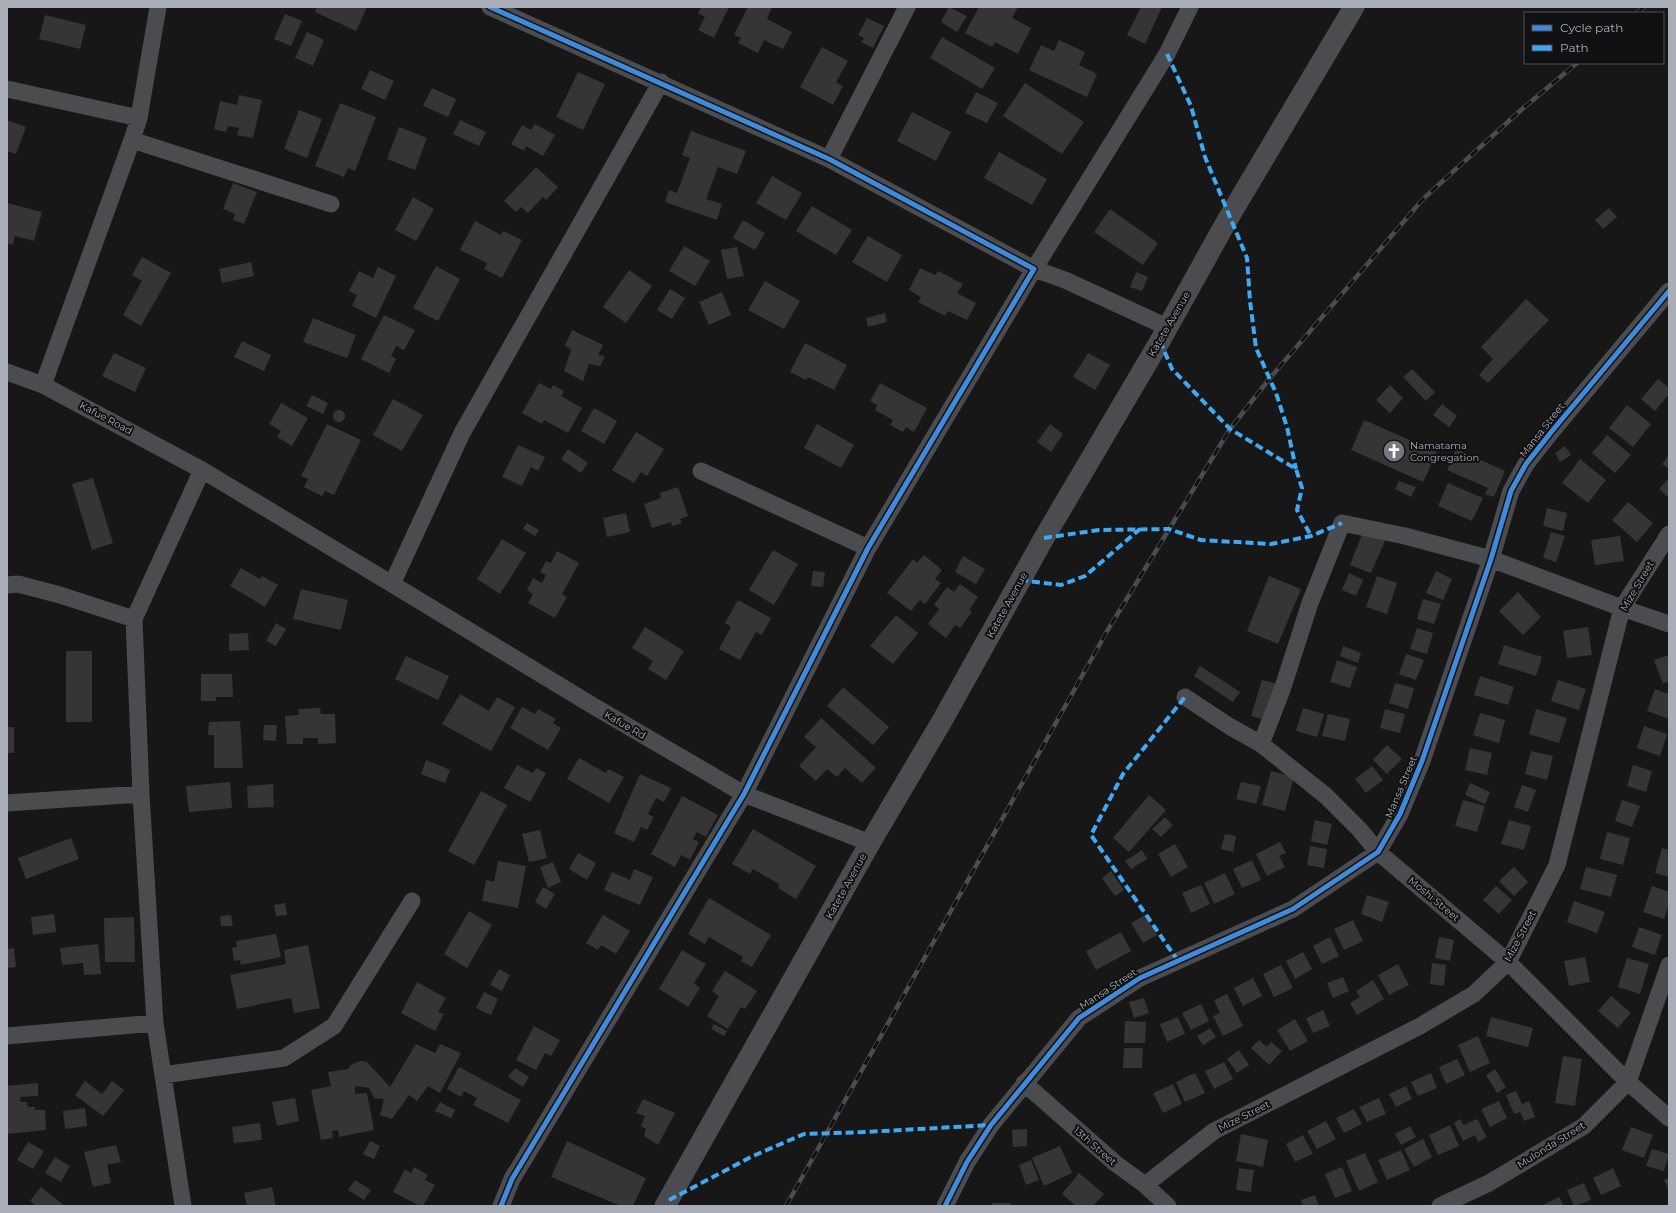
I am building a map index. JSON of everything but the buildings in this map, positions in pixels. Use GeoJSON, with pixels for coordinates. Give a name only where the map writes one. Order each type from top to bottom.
{"type":"FeatureCollection","features":[{"type":"Feature","properties":{"kind":"street"},"geometry":{"type":"LineString","coordinates":[[43,385],[139,118],[158,7]]}},
{"type":"Feature","properties":{"kind":"street"},"geometry":{"type":"LineString","coordinates":[[490,7],[661,82],[829,159],[1034,268],[1065,280],[1167,327]]}},
{"type":"Feature","properties":{"kind":"street"},"geometry":{"type":"LineString","coordinates":[[829,159],[907,7]]}},
{"type":"Feature","properties":{"kind":"street"},"geometry":{"type":"LineString","coordinates":[[501,1206],[512,1179],[744,794],[868,548],[1034,268],[1167,54],[1190,7]]}},
{"type":"Feature","properties":{"kind":"street","name":"Katete Avenue"},"geometry":{"type":"LineString","coordinates":[[663,1204],[870,843],[942,721],[1048,531],[1229,218],[1354,7]]}},
{"type":"Feature","properties":{"kind":"street"},"geometry":{"type":"LineString","coordinates":[[392,584],[462,433],[661,82]]}},
{"type":"Feature","properties":{"kind":"street"},"geometry":{"type":"LineString","coordinates":[[7,89],[139,118]]}},
{"type":"Feature","properties":{"kind":"street"},"geometry":{"type":"LineString","coordinates":[[132,140],[331,204]]}},
{"type":"Feature","properties":{"kind":"street","name":"Mansa Street"},"geometry":{"type":"LineString","coordinates":[[945,1206],[967,1162],[991,1125],[1079,1018],[1140,978],[1293,909],[1378,852],[1400,814],[1422,761],[1491,559],[1511,491],[1526,464],[1552,431],[1669,291]]}},
{"type":"Feature","properties":{"kind":"street","name":"Kafue Road"},"geometry":{"type":"LineString","coordinates":[[7,372],[43,385],[202,470],[392,584]]}},
{"type":"Feature","properties":{"kind":"street"},"geometry":{"type":"LineString","coordinates":[[183,1206],[155,1023],[141,794],[134,618],[202,470]]}},
{"type":"Feature","properties":{"kind":"street"},"geometry":{"type":"LineString","coordinates":[[702,471],[868,548]]}},
{"type":"Feature","properties":{"kind":"street"},"geometry":{"type":"LineString","coordinates":[[1261,744],[1282,690],[1310,603],[1342,523],[1405,536],[1491,559],[1669,624]]}},
{"type":"Feature","properties":{"kind":"street","name":"Mize Street"},"geometry":{"type":"LineString","coordinates":[[1145,1185],[1214,1131],[1420,1026],[1474,994],[1508,962],[1557,865],[1622,608],[1669,534]]}},
{"type":"Feature","properties":{"kind":"street"},"geometry":{"type":"LineString","coordinates":[[7,585],[18,584],[60,595],[134,618]]}},
{"type":"Feature","properties":{"kind":"street","name":"Kafue Rd"},"geometry":{"type":"LineString","coordinates":[[392,584],[595,707],[744,794],[870,843]]}},
{"type":"Feature","properties":{"kind":"street","name":"Moshi Street"},"geometry":{"type":"LineString","coordinates":[[1185,697],[1229,726],[1261,744],[1287,763],[1326,796],[1360,830],[1378,852],[1508,962],[1628,1082],[1669,1118]]}},
{"type":"Feature","properties":{"kind":"street"},"geometry":{"type":"LineString","coordinates":[[7,802],[141,794]]}},
{"type":"Feature","properties":{"kind":"street"},"geometry":{"type":"LineString","coordinates":[[163,1075],[284,1058],[334,1026],[412,902]]}},
{"type":"Feature","properties":{"kind":"street","name":"Mulonda Street"},"geometry":{"type":"LineString","coordinates":[[1440,1206],[1489,1183],[1584,1126],[1628,1082],[1669,965]]}},
{"type":"Feature","properties":{"kind":"street"},"geometry":{"type":"LineString","coordinates":[[7,1036],[155,1023]]}},
{"type":"Feature","properties":{"kind":"street","name":"13th Street"},"geometry":{"type":"LineString","coordinates":[[1024,1083],[1115,1163],[1145,1185],[1168,1206]]}},
{"type":"Feature","properties":{"kind":"railway"},"geometry":{"type":"LineString","coordinates":[[1638,12],[1644,7]]}},
{"type":"Feature","properties":{"kind":"railway"},"geometry":{"type":"LineString","coordinates":[[786,1206],[1106,633],[1230,429],[1270,378],[1423,199],[1521,110],[1576,64]]}},
{"type":"Feature","properties":{"kind":"marked path"},"geometry":{"type":"LineString","coordinates":[[1167,54],[1191,106],[1205,157],[1247,258],[1250,301],[1256,348],[1276,393],[1287,427],[1296,469]]}},
{"type":"Feature","properties":{"kind":"marked path"},"geometry":{"type":"LineString","coordinates":[[1160,341],[1172,369],[1230,429],[1296,469],[1302,488],[1297,510],[1311,536]]}},
{"type":"Feature","properties":{"kind":"marked path"},"geometry":{"type":"LineString","coordinates":[[1044,538],[1099,530],[1169,529],[1201,540],[1271,544],[1311,536],[1342,523]]}},
{"type":"Feature","properties":{"kind":"marked path"},"geometry":{"type":"LineString","coordinates":[[1020,580],[1061,585],[1085,576],[1140,529]]}},
{"type":"Feature","properties":{"kind":"marked path"},"geometry":{"type":"LineString","coordinates":[[1178,961],[1091,835],[1123,774],[1185,697]]}},
{"type":"Feature","properties":{"kind":"marked path"},"geometry":{"type":"LineString","coordinates":[[669,1200],[753,1156],[804,1134],[991,1125]]}},
{"type":"Feature","properties":{"kind":"cycle path"},"geometry":{"type":"LineString","coordinates":[[490,7],[829,159],[1034,269],[868,548],[744,794],[512,1179],[501,1206]]}},
{"type":"Feature","properties":{"kind":"cycle path"},"geometry":{"type":"LineString","coordinates":[[945,1206],[967,1162],[991,1125],[1079,1018],[1140,978],[1293,909],[1378,852],[1400,814],[1422,761],[1491,559],[1511,491],[1526,464],[1552,431],[1669,291]]}},
{"type":"Feature","properties":{"kind":"place","name":"Namatama Congregation"},"geometry":{"type":"Point","coordinates":[1394,451]}}]}
